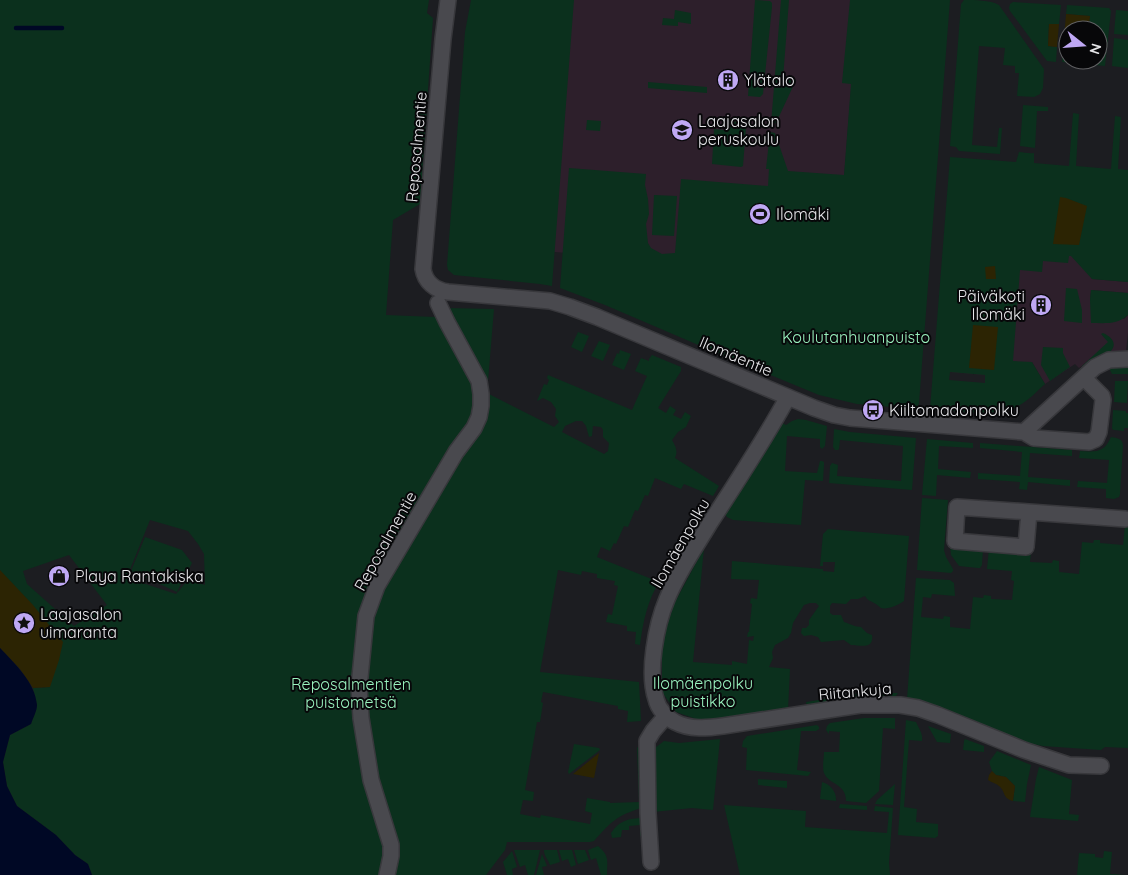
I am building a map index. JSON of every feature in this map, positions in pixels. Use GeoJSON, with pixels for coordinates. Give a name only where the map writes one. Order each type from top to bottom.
{"type":"FeatureCollection","features":[{"type":"Feature","properties":{"kind":"street","name":"Reposalmentie"},"geometry":{"type":"LineString","coordinates":[[387,875],[391,845],[371,780],[360,702],[362,641],[366,616],[377,586],[456,452],[474,428],[481,406],[480,381],[447,322],[439,296],[424,274],[423,269],[442,39],[448,0]]}},
{"type":"Feature","properties":{"kind":"street","name":"Ilomäentie"},"geometry":{"type":"LineString","coordinates":[[439,296],[448,292],[550,301],[598,317],[814,408],[850,418],[1024,432],[1034,438],[1089,442],[1096,438],[1100,432],[1103,400],[1102,396],[1084,378]]}},
{"type":"Feature","properties":{"kind":"street"},"geometry":{"type":"LineString","coordinates":[[1024,432],[1095,367],[1109,360],[1123,359]]}},
{"type":"Feature","properties":{"kind":"street","name":"Ilomäenpolku"},"geometry":{"type":"LineString","coordinates":[[666,716],[656,700],[652,660],[659,624],[666,601],[682,570],[788,397]]}},
{"type":"Feature","properties":{"kind":"street"},"geometry":{"type":"LineString","coordinates":[[1029,512],[1026,547],[985,546],[955,541],[957,507],[1029,512],[1125,519]]}},
{"type":"Feature","properties":{"kind":"street","name":"Riitankuja"},"geometry":{"type":"LineString","coordinates":[[666,716],[676,723],[688,727],[703,728],[860,705],[900,705],[918,708],[1024,750],[1069,765],[1101,766]]}},
{"type":"Feature","properties":{"kind":"street"},"geometry":{"type":"LineString","coordinates":[[651,862],[647,741],[650,734],[666,716]]}},
{"type":"Feature","properties":{"kind":"shaded area","name":"Laajasalon peruskoulu"},"geometry":{"type":"Polygon","coordinates":[[[526,0],[858,0],[839,242],[674,262],[507,248],[526,0]]]}},
{"type":"Feature","properties":{"kind":"shaded area"},"geometry":{"type":"Polygon","coordinates":[[[1047,194],[1092,279],[1128,282],[1128,293],[1091,290],[1090,300],[1124,319],[1128,315],[1126,351],[1110,352],[1086,369],[1082,366],[1079,368],[1075,364],[1045,384],[1032,362],[985,380],[985,375],[950,372],[1047,194]]]}},
{"type":"Feature","properties":{"kind":"green space","name":"Reposalmentien puistometsä"},"geometry":{"type":"Polygon","coordinates":[[[0,0],[429,0],[427,13],[433,18],[420,204],[393,220],[386,315],[435,317],[446,308],[494,309],[487,393],[554,427],[559,422],[555,416],[556,409],[551,402],[543,398],[537,401],[544,384],[547,385],[548,375],[632,410],[647,376],[635,371],[641,358],[649,361],[652,355],[681,367],[681,371],[658,408],[666,413],[670,406],[676,410],[673,415],[681,419],[685,412],[691,416],[686,427],[678,432],[672,440],[676,449],[675,458],[719,486],[713,496],[684,484],[681,489],[655,478],[648,496],[645,495],[638,511],[635,510],[628,527],[624,526],[616,544],[614,543],[610,551],[601,547],[597,557],[659,582],[646,612],[640,645],[635,644],[636,632],[627,631],[627,626],[606,622],[608,614],[612,615],[618,586],[614,585],[615,581],[597,578],[597,574],[582,571],[581,575],[558,570],[540,672],[639,682],[641,721],[627,722],[628,711],[618,709],[618,706],[543,692],[540,722],[537,722],[525,790],[534,792],[533,801],[523,800],[520,814],[540,818],[541,815],[590,824],[592,813],[585,811],[587,798],[610,803],[639,802],[637,747],[641,750],[641,808],[614,820],[594,841],[507,842],[505,850],[486,875],[92,875],[88,864],[75,855],[56,835],[17,806],[7,786],[3,762],[10,735],[31,724],[37,706],[33,688],[50,687],[0,570],[0,0]],[[576,421],[565,426],[562,432],[604,454],[608,451],[609,443],[603,437],[601,427],[593,426],[592,436],[589,437],[586,426],[582,421],[576,421]],[[150,520],[129,572],[136,581],[176,594],[188,580],[205,585],[204,554],[188,531],[150,520]],[[69,555],[23,571],[27,584],[74,626],[107,605],[69,555]]]}},
{"type":"Feature","properties":{"kind":"green space"},"geometry":{"type":"Polygon","coordinates":[[[471,0],[574,0],[552,286],[454,275],[448,270],[465,32],[471,0]]]}},
{"type":"Feature","properties":{"kind":"green space"},"geometry":{"type":"Polygon","coordinates":[[[755,0],[770,1],[772,3],[763,94],[760,97],[748,96],[755,0]]]}},
{"type":"Feature","properties":{"kind":"green space"},"geometry":{"type":"Polygon","coordinates":[[[781,0],[789,0],[783,79],[796,80],[776,123],[771,124],[781,0]]]}},
{"type":"Feature","properties":{"kind":"green space","name":"Koulutanhuanpuisto"},"geometry":{"type":"Polygon","coordinates":[[[850,0],[950,0],[919,403],[915,409],[857,404],[819,395],[560,288],[569,168],[646,174],[645,185],[649,214],[646,224],[648,243],[651,248],[662,254],[675,253],[681,179],[768,186],[769,169],[766,169],[770,132],[775,133],[788,171],[844,175],[851,84],[842,83],[850,0]]]}},
{"type":"Feature","properties":{"kind":"green space"},"geometry":{"type":"Polygon","coordinates":[[[964,0],[987,1],[999,5],[1044,69],[1043,88],[1040,94],[1034,97],[1017,96],[1019,73],[1015,73],[1015,66],[1003,65],[1005,48],[979,46],[972,145],[997,147],[999,128],[1002,128],[1000,154],[959,151],[956,147],[950,146],[961,4],[964,0]]]}},
{"type":"Feature","properties":{"kind":"green space"},"geometry":{"type":"Polygon","coordinates":[[[1013,2],[1061,5],[1058,24],[1049,24],[1048,46],[1057,47],[1056,62],[1047,61],[1010,11],[1010,4],[1013,2]]]}},
{"type":"Feature","properties":{"kind":"green space"},"geometry":{"type":"Polygon","coordinates":[[[1067,5],[1109,8],[1111,11],[1108,38],[1108,20],[1089,20],[1090,16],[1066,14],[1067,5]]]}},
{"type":"Feature","properties":{"kind":"green space"},"geometry":{"type":"Polygon","coordinates":[[[675,10],[691,13],[691,24],[678,22],[678,26],[662,25],[663,18],[674,19],[675,10]]]}},
{"type":"Feature","properties":{"kind":"green space"},"geometry":{"type":"Polygon","coordinates":[[[1116,10],[1128,11],[1128,35],[1114,34],[1116,10]]]}},
{"type":"Feature","properties":{"kind":"green space"},"geometry":{"type":"Polygon","coordinates":[[[1114,38],[1128,40],[1128,68],[1112,66],[1114,38]]]}},
{"type":"Feature","properties":{"kind":"green space"},"geometry":{"type":"Polygon","coordinates":[[[648,82],[707,87],[707,93],[648,88],[648,82]]]}},
{"type":"Feature","properties":{"kind":"green space"},"geometry":{"type":"Polygon","coordinates":[[[1023,105],[1048,107],[1048,111],[1037,111],[1035,148],[1020,146],[1023,105]]]}},
{"type":"Feature","properties":{"kind":"green space"},"geometry":{"type":"Polygon","coordinates":[[[1073,113],[1079,114],[1076,166],[1111,169],[1115,116],[1121,117],[1118,169],[1128,170],[1128,282],[1092,279],[1071,256],[1069,256],[1068,263],[1043,261],[1042,272],[1020,270],[1013,361],[1032,362],[1045,384],[1025,402],[1009,410],[999,412],[963,412],[930,409],[950,157],[1016,162],[1019,152],[1034,153],[1034,163],[1069,166],[1073,113]],[[950,372],[949,380],[985,383],[985,375],[950,372]]]}},
{"type":"Feature","properties":{"kind":"green space"},"geometry":{"type":"Polygon","coordinates":[[[587,120],[601,121],[600,131],[586,130],[587,120]]]}},
{"type":"Feature","properties":{"kind":"green space"},"geometry":{"type":"Polygon","coordinates":[[[726,121],[741,122],[746,125],[743,166],[741,167],[712,164],[714,129],[725,130],[726,121]]]}},
{"type":"Feature","properties":{"kind":"green space"},"geometry":{"type":"Polygon","coordinates":[[[654,195],[677,196],[674,236],[652,235],[654,195]]]}},
{"type":"Feature","properties":{"kind":"green space"},"geometry":{"type":"Polygon","coordinates":[[[1066,288],[1077,289],[1082,310],[1082,323],[1064,321],[1066,288]]]}},
{"type":"Feature","properties":{"kind":"green space"},"geometry":{"type":"Polygon","coordinates":[[[1091,290],[1128,293],[1128,315],[1115,322],[1091,323],[1091,290]]]}},
{"type":"Feature","properties":{"kind":"green space"},"geometry":{"type":"Polygon","coordinates":[[[578,332],[589,336],[582,352],[571,347],[578,332]]]}},
{"type":"Feature","properties":{"kind":"green space"},"geometry":{"type":"Polygon","coordinates":[[[1103,333],[1113,341],[1114,346],[1109,353],[1099,358],[1086,369],[1082,366],[1108,342],[1101,334],[1103,333]]]}},
{"type":"Feature","properties":{"kind":"green space"},"geometry":{"type":"Polygon","coordinates":[[[599,341],[610,345],[603,361],[591,356],[599,341]]]}},
{"type":"Feature","properties":{"kind":"green space"},"geometry":{"type":"Polygon","coordinates":[[[1043,347],[1063,348],[1063,353],[1070,367],[1050,381],[1041,365],[1043,347]]]}},
{"type":"Feature","properties":{"kind":"green space"},"geometry":{"type":"Polygon","coordinates":[[[620,350],[631,354],[624,370],[612,365],[620,350]]]}},
{"type":"Feature","properties":{"kind":"green space"},"geometry":{"type":"Polygon","coordinates":[[[1128,366],[1128,374],[1112,374],[1109,368],[1128,366]]]}},
{"type":"Feature","properties":{"kind":"green space"},"geometry":{"type":"Polygon","coordinates":[[[1115,381],[1128,381],[1127,403],[1114,402],[1115,381]]]}},
{"type":"Feature","properties":{"kind":"green space"},"geometry":{"type":"Polygon","coordinates":[[[1113,410],[1126,411],[1128,413],[1128,428],[1124,428],[1124,431],[1112,429],[1113,410]]]}},
{"type":"Feature","properties":{"kind":"green space"},"geometry":{"type":"Polygon","coordinates":[[[798,419],[827,426],[825,446],[822,449],[820,447],[820,439],[787,436],[785,471],[817,473],[820,461],[824,462],[823,481],[805,480],[801,525],[733,520],[727,517],[725,514],[782,423],[786,425],[798,419]]]}},
{"type":"Feature","properties":{"kind":"green space"},"geometry":{"type":"Polygon","coordinates":[[[834,429],[916,438],[912,490],[829,483],[830,466],[832,463],[838,465],[837,476],[901,481],[903,446],[840,440],[839,449],[835,450],[833,447],[834,429]]]}},
{"type":"Feature","properties":{"kind":"green space"},"geometry":{"type":"Polygon","coordinates":[[[1111,437],[1120,439],[1123,446],[1120,494],[1119,497],[1114,499],[1106,498],[1106,489],[1077,487],[1078,481],[1107,483],[1109,460],[1079,458],[1080,451],[1102,449],[1111,437]]]}},
{"type":"Feature","properties":{"kind":"green space"},"geometry":{"type":"Polygon","coordinates":[[[927,439],[973,443],[973,448],[939,446],[938,469],[971,472],[970,478],[937,475],[936,496],[922,495],[927,439]]]}},
{"type":"Feature","properties":{"kind":"green space"},"geometry":{"type":"Polygon","coordinates":[[[980,443],[1072,450],[1072,456],[1030,453],[1028,477],[1070,480],[1070,486],[1028,482],[1027,490],[1019,489],[1020,482],[978,479],[978,473],[1020,476],[1022,452],[980,448],[980,443]]]}},
{"type":"Feature","properties":{"kind":"green space"},"geometry":{"type":"Polygon","coordinates":[[[922,498],[948,500],[944,550],[953,569],[951,573],[917,570],[922,498]]]}},
{"type":"Feature","properties":{"kind":"green space"},"geometry":{"type":"Polygon","coordinates":[[[1128,525],[1128,748],[1105,747],[1101,750],[1043,746],[1023,742],[907,699],[916,578],[950,580],[954,583],[955,596],[932,594],[931,598],[923,597],[921,617],[943,619],[944,616],[950,617],[950,627],[970,629],[973,597],[983,598],[984,595],[991,596],[991,599],[1012,600],[1014,581],[1011,580],[1012,571],[987,569],[989,549],[1031,552],[1030,562],[1052,563],[1053,560],[1059,561],[1059,572],[1079,574],[1082,542],[1093,543],[1094,540],[1100,540],[1100,543],[1123,545],[1125,526],[1128,525]]]}},
{"type":"Feature","properties":{"kind":"green space","name":"Ilomäenpolku puistikko"},"geometry":{"type":"Polygon","coordinates":[[[828,529],[909,536],[904,601],[893,607],[881,608],[865,596],[851,599],[846,604],[832,603],[830,606],[830,613],[841,615],[844,622],[861,627],[872,635],[871,643],[862,646],[851,645],[844,640],[821,642],[818,637],[804,636],[801,633],[802,628],[806,628],[809,625],[809,620],[819,606],[816,603],[804,605],[793,623],[788,638],[775,645],[769,667],[790,669],[788,710],[720,720],[699,720],[676,712],[662,692],[662,648],[674,604],[704,548],[693,662],[732,665],[732,661],[747,664],[749,640],[753,641],[754,636],[747,637],[752,604],[750,603],[751,598],[757,599],[759,580],[731,579],[732,561],[823,569],[823,571],[834,572],[835,562],[823,562],[823,566],[820,566],[823,534],[828,529]]]}},
{"type":"Feature","properties":{"kind":"green space"},"geometry":{"type":"Polygon","coordinates":[[[145,537],[182,550],[192,563],[177,592],[131,571],[145,537]]]}},
{"type":"Feature","properties":{"kind":"green space"},"geometry":{"type":"Polygon","coordinates":[[[950,546],[983,549],[982,565],[980,568],[959,566],[951,555],[950,546]]]}},
{"type":"Feature","properties":{"kind":"green space"},"geometry":{"type":"Polygon","coordinates":[[[861,693],[898,693],[895,697],[863,698],[807,707],[806,702],[861,693]]]}},
{"type":"Feature","properties":{"kind":"green space"},"geometry":{"type":"Polygon","coordinates":[[[864,718],[895,718],[895,729],[883,728],[879,791],[866,803],[846,801],[843,791],[826,777],[823,768],[824,752],[839,752],[840,732],[829,731],[829,734],[826,730],[827,726],[830,723],[864,718]]]}},
{"type":"Feature","properties":{"kind":"green space"},"geometry":{"type":"Polygon","coordinates":[[[906,720],[916,722],[921,731],[922,741],[909,740],[904,807],[917,809],[916,822],[938,824],[938,836],[935,838],[898,835],[906,720]]]}},
{"type":"Feature","properties":{"kind":"green space"},"geometry":{"type":"Polygon","coordinates":[[[817,725],[819,729],[816,731],[801,731],[797,770],[811,772],[808,776],[746,770],[747,748],[742,747],[743,741],[747,736],[817,725]]]}},
{"type":"Feature","properties":{"kind":"green space"},"geometry":{"type":"Polygon","coordinates":[[[928,726],[951,734],[950,743],[937,742],[928,726]]]}},
{"type":"Feature","properties":{"kind":"green space"},"geometry":{"type":"Polygon","coordinates":[[[720,739],[713,810],[692,808],[653,812],[651,751],[664,741],[679,743],[720,739]]]}},
{"type":"Feature","properties":{"kind":"green space"},"geometry":{"type":"Polygon","coordinates":[[[965,739],[984,746],[984,752],[963,750],[965,739]]]}},
{"type":"Feature","properties":{"kind":"green space"},"geometry":{"type":"Polygon","coordinates":[[[574,744],[599,748],[600,750],[569,774],[568,772],[574,744]]]}},
{"type":"Feature","properties":{"kind":"green space"},"geometry":{"type":"Polygon","coordinates":[[[997,751],[1031,765],[1025,802],[1013,801],[1015,786],[1006,777],[996,775],[992,771],[989,762],[997,751]]]}},
{"type":"Feature","properties":{"kind":"green space"},"geometry":{"type":"Polygon","coordinates":[[[1039,767],[1072,780],[1069,814],[1079,815],[1078,821],[1030,817],[1039,767]]]}},
{"type":"Feature","properties":{"kind":"green space"},"geometry":{"type":"Polygon","coordinates":[[[758,779],[787,781],[787,788],[758,785],[758,779]]]}},
{"type":"Feature","properties":{"kind":"green space"},"geometry":{"type":"Polygon","coordinates":[[[822,782],[832,789],[836,801],[820,799],[822,782]]]}},
{"type":"Feature","properties":{"kind":"green space"},"geometry":{"type":"Polygon","coordinates":[[[895,784],[893,805],[875,804],[877,800],[895,784]]]}},
{"type":"Feature","properties":{"kind":"green space"},"geometry":{"type":"Polygon","coordinates":[[[840,804],[867,806],[867,810],[839,808],[840,804]]]}},
{"type":"Feature","properties":{"kind":"green space"},"geometry":{"type":"Polygon","coordinates":[[[724,805],[806,811],[805,827],[887,833],[889,812],[874,811],[875,806],[893,808],[889,863],[890,875],[740,875],[724,805]]]}},
{"type":"Feature","properties":{"kind":"green space"},"geometry":{"type":"Polygon","coordinates":[[[643,818],[643,835],[640,836],[640,825],[629,826],[629,830],[622,830],[621,837],[612,838],[611,833],[620,823],[643,818]]]}},
{"type":"Feature","properties":{"kind":"green space"},"geometry":{"type":"Polygon","coordinates":[[[598,846],[606,856],[607,875],[601,875],[596,858],[591,860],[588,850],[598,846]]]}},
{"type":"Feature","properties":{"kind":"green space"},"geometry":{"type":"Polygon","coordinates":[[[514,850],[540,850],[534,875],[528,875],[525,865],[520,867],[514,850]]]}},
{"type":"Feature","properties":{"kind":"green space"},"geometry":{"type":"Polygon","coordinates":[[[544,850],[557,850],[560,862],[550,865],[544,850]]]}},
{"type":"Feature","properties":{"kind":"green space"},"geometry":{"type":"Polygon","coordinates":[[[559,850],[572,850],[576,865],[571,867],[568,859],[562,861],[559,850]]]}},
{"type":"Feature","properties":{"kind":"green space"},"geometry":{"type":"Polygon","coordinates":[[[574,850],[585,850],[589,860],[578,864],[574,850]]]}},
{"type":"Feature","properties":{"kind":"green space"},"geometry":{"type":"Polygon","coordinates":[[[512,851],[517,867],[512,869],[513,875],[507,875],[503,862],[512,851]]]}},
{"type":"Feature","properties":{"kind":"green space"},"geometry":{"type":"Polygon","coordinates":[[[1104,851],[1112,852],[1110,874],[1126,875],[1077,875],[1079,853],[1095,854],[1095,857],[1103,858],[1104,851]]]}},
{"type":"Feature","properties":{"kind":"green space"},"geometry":{"type":"Polygon","coordinates":[[[542,854],[547,866],[542,867],[544,875],[536,875],[542,854]]]}},
{"type":"Feature","properties":{"kind":"sand"},"geometry":{"type":"Polygon","coordinates":[[[1066,14],[1090,16],[1089,20],[1066,20],[1066,14]]]}},
{"type":"Feature","properties":{"kind":"sand"},"geometry":{"type":"Polygon","coordinates":[[[1049,24],[1058,24],[1057,47],[1048,46],[1049,24]]]}},
{"type":"Feature","properties":{"kind":"sand"},"geometry":{"type":"Polygon","coordinates":[[[1060,197],[1087,206],[1079,245],[1053,244],[1060,197]]]}},
{"type":"Feature","properties":{"kind":"sand"},"geometry":{"type":"Polygon","coordinates":[[[995,266],[996,279],[986,279],[985,267],[995,266]]]}},
{"type":"Feature","properties":{"kind":"sand"},"geometry":{"type":"Polygon","coordinates":[[[973,325],[998,327],[994,370],[969,368],[973,325]]]}},
{"type":"Feature","properties":{"kind":"sand","name":"Laajasalon uimaranta"},"geometry":{"type":"Polygon","coordinates":[[[0,570],[33,605],[63,642],[50,687],[33,688],[20,669],[0,648],[0,570]]]}},
{"type":"Feature","properties":{"kind":"sand"},"geometry":{"type":"Polygon","coordinates":[[[599,753],[594,778],[573,774],[599,753]]]}},
{"type":"Feature","properties":{"kind":"sand"},"geometry":{"type":"Polygon","coordinates":[[[992,771],[996,775],[1006,777],[1015,786],[1013,801],[1006,797],[998,785],[988,780],[992,771]]]}},
{"type":"Feature","properties":{"kind":"water"},"geometry":{"type":"Polygon","coordinates":[[[0,648],[28,681],[37,705],[31,724],[10,735],[3,762],[7,786],[17,806],[56,835],[75,855],[88,864],[92,875],[0,875],[0,648]]]}},
{"type":"Feature","properties":{"kind":"waterway"},"geometry":{"type":"LineString","coordinates":[[16,28],[62,28]]}},
{"type":"Feature","properties":{"kind":"place","name":"Ylätalo"},"geometry":{"type":"Point","coordinates":[728,80]}},
{"type":"Feature","properties":{"kind":"place","name":"Laajasalon peruskoulu"},"geometry":{"type":"Point","coordinates":[682,130]}},
{"type":"Feature","properties":{"kind":"place","name":"Ilomäki"},"geometry":{"type":"Point","coordinates":[760,214]}},
{"type":"Feature","properties":{"kind":"place","name":"Päiväkoti Ilomäki"},"geometry":{"type":"Point","coordinates":[1041,305]}},
{"type":"Feature","properties":{"kind":"place","name":"Kiiltomadonpolku"},"geometry":{"type":"Point","coordinates":[873,410]}},
{"type":"Feature","properties":{"kind":"place","name":"Playa Rantakiska"},"geometry":{"type":"Point","coordinates":[59,576]}},
{"type":"Feature","properties":{"kind":"place","name":"Laajasalon uimaranta"},"geometry":{"type":"Point","coordinates":[24,623]}}]}
